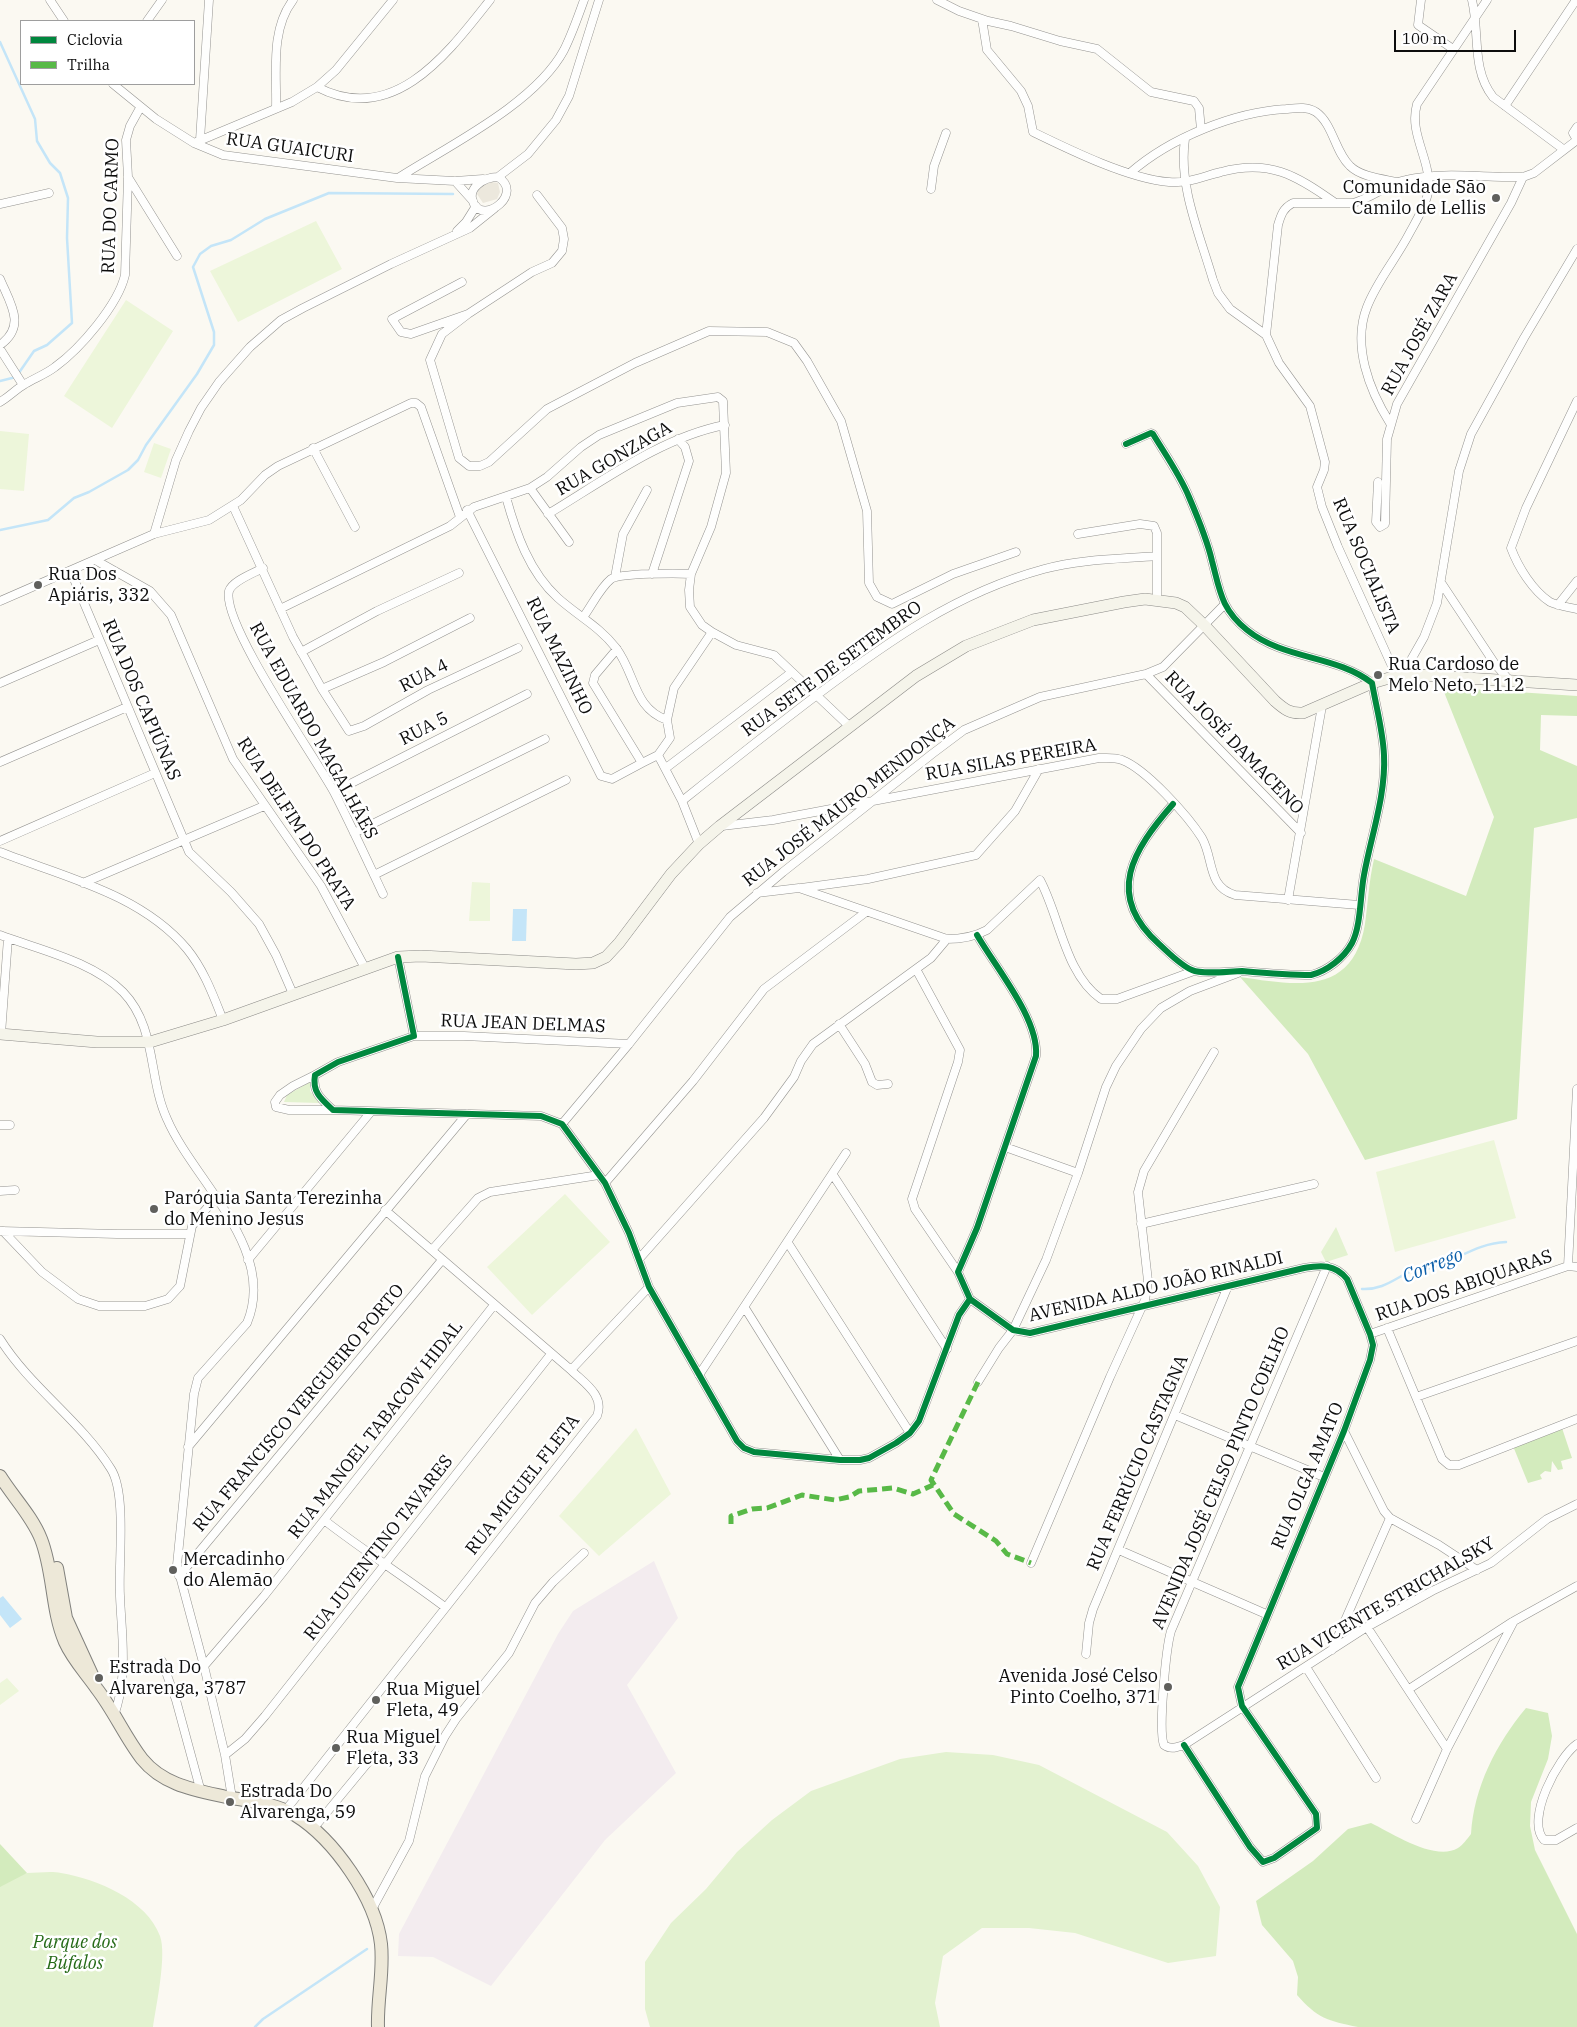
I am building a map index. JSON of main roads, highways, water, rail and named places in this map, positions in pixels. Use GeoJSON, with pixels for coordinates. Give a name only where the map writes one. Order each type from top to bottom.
{"type":"FeatureCollection","features":[{"type":"Feature","properties":{"kind":"main road"},"geometry":{"type":"LineString","coordinates":[[1,1034],[113,1043],[150,1042],[223,1020],[398,957],[421,956],[593,963],[606,956],[619,943],[671,874],[699,844],[720,826],[849,726],[936,663],[998,632],[1033,620],[1124,602],[1157,600],[1184,607],[1205,626],[1249,676],[1284,709],[1296,713],[1303,713],[1322,706],[1372,683],[1399,674],[1577,685]]}},
{"type":"Feature","properties":{"kind":"main road"},"geometry":{"type":"LineString","coordinates":[[0,1470],[28,1503],[46,1530],[66,1618],[97,1688],[130,1743],[154,1771],[181,1787],[266,1804],[285,1811],[313,1829],[341,1856],[376,1920],[381,1942],[378,2027]]}},
{"type":"Feature","properties":{"kind":"main road"},"geometry":{"type":"LineString","coordinates":[[0,1476],[41,1538],[55,1608],[65,1643],[81,1670],[97,1688]]}},
{"type":"Feature","properties":{"kind":"water"},"geometry":{"type":"Polygon","coordinates":[[[513,909],[527,909],[526,941],[512,941],[513,909]]]}},
{"type":"Feature","properties":{"kind":"water"},"geometry":{"type":"Polygon","coordinates":[[[3,1596],[22,1619],[10,1628],[0,1615],[0,1598],[3,1596]]]}},
{"type":"Feature","properties":{"kind":"waterway"},"geometry":{"type":"LineString","coordinates":[[0,42],[35,119],[37,141],[50,163],[60,173],[68,198],[67,238],[72,323],[47,345],[34,351],[16,377],[0,381]]}},
{"type":"Feature","properties":{"kind":"waterway"},"geometry":{"type":"LineString","coordinates":[[0,530],[48,520],[74,498],[89,492],[128,470],[138,460],[146,445],[197,374],[214,345],[214,332],[193,267],[200,254],[211,246],[231,240],[265,219],[329,193],[453,194]]}},
{"type":"Feature","properties":{"kind":"waterway","name":"Corrego"},"geometry":{"type":"LineString","coordinates":[[1362,1289],[1376,1288],[1413,1270],[1440,1265],[1486,1245],[1506,1242]]}},
{"type":"Feature","properties":{"kind":"waterway"},"geometry":{"type":"LineString","coordinates":[[255,2027],[263,2019],[367,1949]]}},
{"type":"Feature","properties":{"kind":"place","name":"Comunidade São Camilo de Lellis"},"geometry":{"type":"Point","coordinates":[1496,198]}},
{"type":"Feature","properties":{"kind":"place","name":"Rua Dos Apiáris, 332"},"geometry":{"type":"Point","coordinates":[38,585]}},
{"type":"Feature","properties":{"kind":"place","name":"Rua Cardoso de Melo Neto, 1112"},"geometry":{"type":"Point","coordinates":[1378,675]}},
{"type":"Feature","properties":{"kind":"place","name":"Paróquia Santa Terezinha do Menino Jesus"},"geometry":{"type":"Point","coordinates":[154,1209]}},
{"type":"Feature","properties":{"kind":"place","name":"Mercadinho do Alemão"},"geometry":{"type":"Point","coordinates":[173,1570]}},
{"type":"Feature","properties":{"kind":"place","name":"Estrada Do Alvarenga, 3787"},"geometry":{"type":"Point","coordinates":[99,1678]}},
{"type":"Feature","properties":{"kind":"place","name":"Avenida José Celso Pinto Coelho, 371"},"geometry":{"type":"Point","coordinates":[1168,1687]}},
{"type":"Feature","properties":{"kind":"place","name":"Rua Miguel Fleta, 49"},"geometry":{"type":"Point","coordinates":[376,1700]}},
{"type":"Feature","properties":{"kind":"place","name":"Rua Miguel Fleta, 33"},"geometry":{"type":"Point","coordinates":[336,1748]}},
{"type":"Feature","properties":{"kind":"place","name":"Estrada Do Alvarenga, 59"},"geometry":{"type":"Point","coordinates":[230,1802]}},
{"type":"Feature","properties":{"kind":"park label","name":"Parque dos Búfalos"},"geometry":{"type":"Point","coordinates":[75,1954]}}]}
